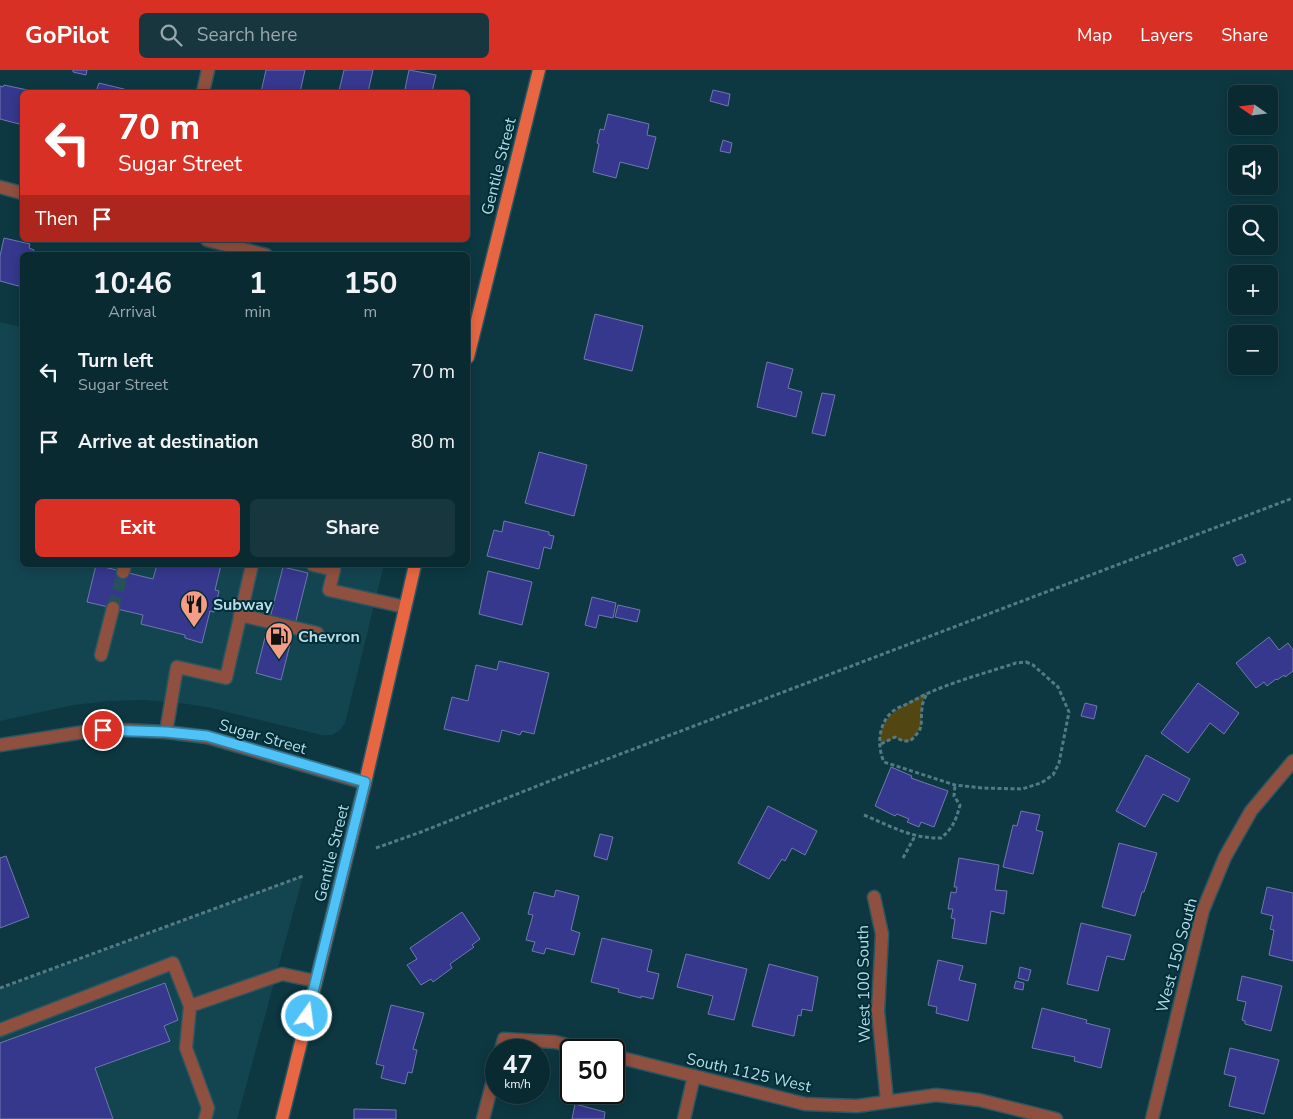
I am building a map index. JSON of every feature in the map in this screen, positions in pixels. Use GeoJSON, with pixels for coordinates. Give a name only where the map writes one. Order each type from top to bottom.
{"type":"FeatureCollection","features":[{"type":"Feature","properties":{"kind":"main road","name":"Gentile Street"},"geometry":{"type":"LineString","coordinates":[[470,340],[472,323],[539,70]]}},
{"type":"Feature","properties":{"kind":"main road","name":"Gentile Street"},"geometry":{"type":"LineString","coordinates":[[282,1119],[365,782],[414,567]]}},
{"type":"Feature","properties":{"kind":"street"},"geometry":{"type":"LineString","coordinates":[[203,90],[208,70]]}},
{"type":"Feature","properties":{"kind":"street"},"geometry":{"type":"LineString","coordinates":[[0,187],[20,192]]}},
{"type":"Feature","properties":{"kind":"street"},"geometry":{"type":"LineString","coordinates":[[215,242],[254,252]]}},
{"type":"Feature","properties":{"kind":"street"},"geometry":{"type":"LineString","coordinates":[[166,732],[177,667],[226,678],[252,567]]}},
{"type":"Feature","properties":{"kind":"street"},"geometry":{"type":"LineString","coordinates":[[321,567],[334,570],[329,590],[404,607]]}},
{"type":"Feature","properties":{"kind":"street"},"geometry":{"type":"LineString","coordinates":[[101,655],[113,608]]}},
{"type":"Feature","properties":{"kind":"street"},"geometry":{"type":"LineString","coordinates":[[240,615],[317,633]]}},
{"type":"Feature","properties":{"kind":"street","name":"Sugar Street"},"geometry":{"type":"LineString","coordinates":[[0,745],[103,730],[166,732],[207,736],[365,782]]}},
{"type":"Feature","properties":{"kind":"street","name":"West 150 South"},"geometry":{"type":"LineString","coordinates":[[1152,1119],[1203,910],[1225,857],[1251,811],[1293,761]]}},
{"type":"Feature","properties":{"kind":"street","name":"West 100 South"},"geometry":{"type":"LineString","coordinates":[[874,897],[882,934],[878,1011],[886,1101]]}},
{"type":"Feature","properties":{"kind":"street"},"geometry":{"type":"LineString","coordinates":[[0,1030],[173,963],[190,1006],[186,1048],[208,1108],[205,1119]]}},
{"type":"Feature","properties":{"kind":"street"},"geometry":{"type":"LineString","coordinates":[[190,1006],[282,974],[315,981]]}},
{"type":"Feature","properties":{"kind":"street","name":"South 1125 West"},"geometry":{"type":"LineString","coordinates":[[625,1059],[805,1104],[857,1106],[936,1095],[979,1100],[1056,1119]]}},
{"type":"Feature","properties":{"kind":"street"},"geometry":{"type":"LineString","coordinates":[[684,1119],[694,1076]]}},
{"type":"Feature","properties":{"kind":"street"},"geometry":{"type":"LineString","coordinates":[[483,1119],[487,1104]]}},
{"type":"Feature","properties":{"kind":"path"},"geometry":{"type":"LineString","coordinates":[[376,848],[1293,498]]}},
{"type":"Feature","properties":{"kind":"path"},"geometry":{"type":"LineString","coordinates":[[1026,662],[1033,665],[1058,687],[1069,712],[1059,763],[1053,776],[1041,783],[1022,789],[982,788],[955,784],[884,762],[880,753],[881,744],[879,737],[885,722],[892,712],[927,692],[1016,663],[1026,662]]}},
{"type":"Feature","properties":{"kind":"path"},"geometry":{"type":"LineString","coordinates":[[881,744],[895,738],[910,740],[920,731],[922,707],[927,692]]}},
{"type":"Feature","properties":{"kind":"path"},"geometry":{"type":"LineString","coordinates":[[864,815],[914,836],[941,838],[951,829],[956,821],[960,805],[954,796],[955,784]]}},
{"type":"Feature","properties":{"kind":"path"},"geometry":{"type":"LineString","coordinates":[[903,858],[914,836]]}},
{"type":"Feature","properties":{"kind":"path"},"geometry":{"type":"LineString","coordinates":[[0,988],[303,876]]}},
{"type":"Feature","properties":{"kind":"shaded area"},"geometry":{"type":"Polygon","coordinates":[[[0,322],[20,327],[20,567],[384,567],[345,723],[340,730],[332,735],[322,735],[207,707],[144,700],[73,705],[0,721],[0,322]]]}},
{"type":"Feature","properties":{"kind":"shaded area"},"geometry":{"type":"Polygon","coordinates":[[[927,692],[922,706],[921,726],[915,736],[910,741],[895,738],[881,744],[880,734],[888,718],[902,706],[927,692]]]}},
{"type":"Feature","properties":{"kind":"shaded area"},"geometry":{"type":"Polygon","coordinates":[[[303,876],[237,1119],[0,1119],[0,989],[303,876]]]}},
{"type":"Feature","properties":{"kind":"building"},"geometry":{"type":"Polygon","coordinates":[[[73,70],[87,70],[86,75],[73,72],[73,70]]]}},
{"type":"Feature","properties":{"kind":"building"},"geometry":{"type":"Polygon","coordinates":[[[266,70],[305,70],[300,90],[261,90],[266,70]]]}},
{"type":"Feature","properties":{"kind":"building"},"geometry":{"type":"Polygon","coordinates":[[[344,70],[373,70],[368,90],[339,90],[344,70]]]}},
{"type":"Feature","properties":{"kind":"building"},"geometry":{"type":"Polygon","coordinates":[[[409,70],[436,75],[432,90],[405,89],[409,70]]]}},
{"type":"Feature","properties":{"kind":"building"},"geometry":{"type":"Polygon","coordinates":[[[99,83],[128,90],[97,90],[99,83]]]}},
{"type":"Feature","properties":{"kind":"building"},"geometry":{"type":"Polygon","coordinates":[[[4,85],[28,90],[20,90],[19,124],[0,119],[0,86],[3,87],[4,85]]]}},
{"type":"Feature","properties":{"kind":"building"},"geometry":{"type":"Polygon","coordinates":[[[713,90],[730,94],[728,106],[710,101],[713,90]]]}},
{"type":"Feature","properties":{"kind":"building"},"geometry":{"type":"Polygon","coordinates":[[[608,114],[649,124],[647,135],[656,137],[648,169],[620,162],[616,178],[593,172],[600,129],[604,130],[608,114]]]}},
{"type":"Feature","properties":{"kind":"building"},"geometry":{"type":"Polygon","coordinates":[[[723,140],[732,143],[730,153],[720,151],[723,140]]]}},
{"type":"Feature","properties":{"kind":"building"},"geometry":{"type":"Polygon","coordinates":[[[4,238],[30,244],[29,248],[34,250],[33,252],[20,252],[20,286],[0,281],[0,256],[4,238]]]}},
{"type":"Feature","properties":{"kind":"building"},"geometry":{"type":"Polygon","coordinates":[[[595,314],[643,326],[632,371],[584,359],[595,314]]]}},
{"type":"Feature","properties":{"kind":"building"},"geometry":{"type":"Polygon","coordinates":[[[767,362],[793,369],[788,388],[802,392],[796,417],[757,407],[767,362]]]}},
{"type":"Feature","properties":{"kind":"building"},"geometry":{"type":"Polygon","coordinates":[[[822,393],[835,395],[825,436],[812,433],[822,393]]]}},
{"type":"Feature","properties":{"kind":"building"},"geometry":{"type":"Polygon","coordinates":[[[539,452],[587,465],[574,516],[525,503],[539,452]]]}},
{"type":"Feature","properties":{"kind":"building"},"geometry":{"type":"Polygon","coordinates":[[[504,521],[549,532],[549,535],[554,536],[551,549],[544,547],[539,569],[487,556],[494,530],[502,532],[504,521]]]}},
{"type":"Feature","properties":{"kind":"building"},"geometry":{"type":"Polygon","coordinates":[[[1242,554],[1246,562],[1237,566],[1233,558],[1242,554]]]}},
{"type":"Feature","properties":{"kind":"building"},"geometry":{"type":"Polygon","coordinates":[[[96,567],[104,567],[153,579],[156,567],[221,567],[215,590],[219,591],[214,612],[210,611],[202,643],[185,638],[185,635],[141,624],[143,615],[87,602],[96,567]]]}},
{"type":"Feature","properties":{"kind":"building"},"geometry":{"type":"Polygon","coordinates":[[[283,567],[308,573],[281,680],[256,673],[283,567]]]}},
{"type":"Feature","properties":{"kind":"building"},"geometry":{"type":"Polygon","coordinates":[[[488,571],[532,582],[522,625],[479,614],[488,571]]]}},
{"type":"Feature","properties":{"kind":"building"},"geometry":{"type":"Polygon","coordinates":[[[592,597],[616,603],[613,618],[599,615],[596,628],[585,625],[592,597]]]}},
{"type":"Feature","properties":{"kind":"building"},"geometry":{"type":"Polygon","coordinates":[[[618,605],[640,610],[637,622],[615,617],[618,605]]]}},
{"type":"Feature","properties":{"kind":"building"},"geometry":{"type":"Polygon","coordinates":[[[1269,637],[1279,650],[1288,643],[1293,650],[1293,671],[1285,677],[1284,675],[1276,679],[1267,686],[1264,682],[1256,688],[1236,663],[1269,637]]]}},
{"type":"Feature","properties":{"kind":"building"},"geometry":{"type":"Polygon","coordinates":[[[499,661],[549,673],[534,734],[522,731],[520,735],[502,730],[499,742],[444,729],[452,697],[468,701],[476,665],[497,670],[499,661]]]}},
{"type":"Feature","properties":{"kind":"building"},"geometry":{"type":"Polygon","coordinates":[[[1198,683],[1239,713],[1224,734],[1210,723],[1188,753],[1161,733],[1198,683]]]}},
{"type":"Feature","properties":{"kind":"building"},"geometry":{"type":"Polygon","coordinates":[[[1085,703],[1097,706],[1094,719],[1081,716],[1085,703]]]}},
{"type":"Feature","properties":{"kind":"building"},"geometry":{"type":"Polygon","coordinates":[[[1146,755],[1190,779],[1178,802],[1163,794],[1145,827],[1116,811],[1146,755]]]}},
{"type":"Feature","properties":{"kind":"building"},"geometry":{"type":"Polygon","coordinates":[[[891,767],[912,776],[911,778],[948,791],[934,827],[921,822],[919,827],[907,822],[909,819],[897,814],[895,816],[875,806],[891,767]]]}},
{"type":"Feature","properties":{"kind":"building"},"geometry":{"type":"Polygon","coordinates":[[[768,806],[817,831],[805,855],[792,848],[785,861],[782,859],[769,879],[738,863],[768,806]]]}},
{"type":"Feature","properties":{"kind":"building"},"geometry":{"type":"Polygon","coordinates":[[[1021,811],[1040,815],[1036,830],[1043,832],[1033,874],[1003,867],[1013,825],[1017,826],[1021,811]]]}},
{"type":"Feature","properties":{"kind":"building"},"geometry":{"type":"Polygon","coordinates":[[[600,834],[613,837],[607,860],[594,856],[600,834]]]}},
{"type":"Feature","properties":{"kind":"building"},"geometry":{"type":"Polygon","coordinates":[[[1119,843],[1157,853],[1135,916],[1102,907],[1119,843]]]}},
{"type":"Feature","properties":{"kind":"building"},"geometry":{"type":"Polygon","coordinates":[[[6,856],[29,917],[0,928],[0,858],[6,856]]]}},
{"type":"Feature","properties":{"kind":"building"},"geometry":{"type":"Polygon","coordinates":[[[959,858],[999,865],[995,890],[1007,891],[1004,914],[991,911],[986,944],[952,938],[955,919],[951,918],[953,909],[948,909],[951,892],[956,893],[957,887],[954,887],[959,858]]]}},
{"type":"Feature","properties":{"kind":"building"},"geometry":{"type":"Polygon","coordinates":[[[1267,887],[1293,893],[1293,961],[1269,955],[1274,930],[1270,929],[1273,916],[1261,913],[1267,887]]]}},
{"type":"Feature","properties":{"kind":"building"},"geometry":{"type":"Polygon","coordinates":[[[556,890],[579,896],[571,930],[580,933],[574,955],[546,948],[544,954],[532,951],[535,942],[526,940],[533,915],[528,914],[534,892],[554,897],[556,890]]]}},
{"type":"Feature","properties":{"kind":"building"},"geometry":{"type":"Polygon","coordinates":[[[462,912],[480,939],[472,945],[474,947],[450,964],[452,968],[433,982],[431,979],[421,985],[407,965],[417,959],[410,948],[462,912]]]}},
{"type":"Feature","properties":{"kind":"building"},"geometry":{"type":"Polygon","coordinates":[[[1081,923],[1131,935],[1124,960],[1107,956],[1098,991],[1067,984],[1081,923]]]}},
{"type":"Feature","properties":{"kind":"building"},"geometry":{"type":"Polygon","coordinates":[[[602,938],[652,950],[647,971],[659,974],[653,999],[618,992],[619,989],[591,982],[602,938]]]}},
{"type":"Feature","properties":{"kind":"building"},"geometry":{"type":"Polygon","coordinates":[[[686,954],[747,969],[734,1020],[708,1014],[713,996],[677,987],[686,954]]]}},
{"type":"Feature","properties":{"kind":"building"},"geometry":{"type":"Polygon","coordinates":[[[938,960],[963,966],[959,980],[976,984],[968,1021],[936,1013],[937,1007],[928,1005],[938,960]]]}},
{"type":"Feature","properties":{"kind":"building"},"geometry":{"type":"Polygon","coordinates":[[[769,964],[818,977],[812,1011],[802,1009],[801,1016],[798,1015],[794,1036],[752,1026],[769,964]]]}},
{"type":"Feature","properties":{"kind":"building"},"geometry":{"type":"Polygon","coordinates":[[[1020,967],[1031,970],[1028,981],[1018,978],[1020,967]]]}},
{"type":"Feature","properties":{"kind":"building"},"geometry":{"type":"Polygon","coordinates":[[[1242,976],[1282,986],[1271,1031],[1245,1024],[1245,1021],[1242,1020],[1246,1002],[1237,1000],[1242,976]]]}},
{"type":"Feature","properties":{"kind":"building"},"geometry":{"type":"Polygon","coordinates":[[[1016,981],[1024,983],[1023,990],[1014,988],[1016,981]]]}},
{"type":"Feature","properties":{"kind":"building"},"geometry":{"type":"Polygon","coordinates":[[[165,983],[178,1020],[164,1026],[170,1041],[95,1068],[113,1119],[0,1119],[0,1043],[165,983]]]}},
{"type":"Feature","properties":{"kind":"building"},"geometry":{"type":"Polygon","coordinates":[[[391,1005],[424,1013],[413,1049],[417,1050],[412,1073],[408,1072],[405,1084],[381,1078],[384,1066],[376,1064],[391,1005]]]}},
{"type":"Feature","properties":{"kind":"building"},"geometry":{"type":"Polygon","coordinates":[[[1042,1008],[1087,1020],[1086,1023],[1110,1029],[1101,1068],[1074,1061],[1075,1057],[1032,1048],[1042,1008]]]}},
{"type":"Feature","properties":{"kind":"building"},"geometry":{"type":"Polygon","coordinates":[[[1230,1048],[1279,1060],[1264,1114],[1229,1106],[1236,1077],[1224,1074],[1230,1048]]]}},
{"type":"Feature","properties":{"kind":"building"},"geometry":{"type":"Polygon","coordinates":[[[575,1104],[605,1112],[604,1119],[572,1119],[575,1104]]]}},
{"type":"Feature","properties":{"kind":"building"},"geometry":{"type":"Polygon","coordinates":[[[354,1109],[396,1110],[396,1119],[354,1119],[354,1109]]]}},
{"type":"Feature","properties":{"kind":"tunnel"},"geometry":{"type":"LineString","coordinates":[[113,608],[123,572]]}},
{"type":"Feature","properties":{"kind":"place","name":"Subway"},"geometry":{"type":"Point","coordinates":[194,628]}},
{"type":"Feature","properties":{"kind":"place","name":"Chevron"},"geometry":{"type":"Point","coordinates":[279,660]}},
{"type":"Feature","properties":{"kind":"route"},"geometry":{"type":"LineString","coordinates":[[103,730],[166,732],[207,736],[284,760],[365,782],[307,1016]]}}]}
